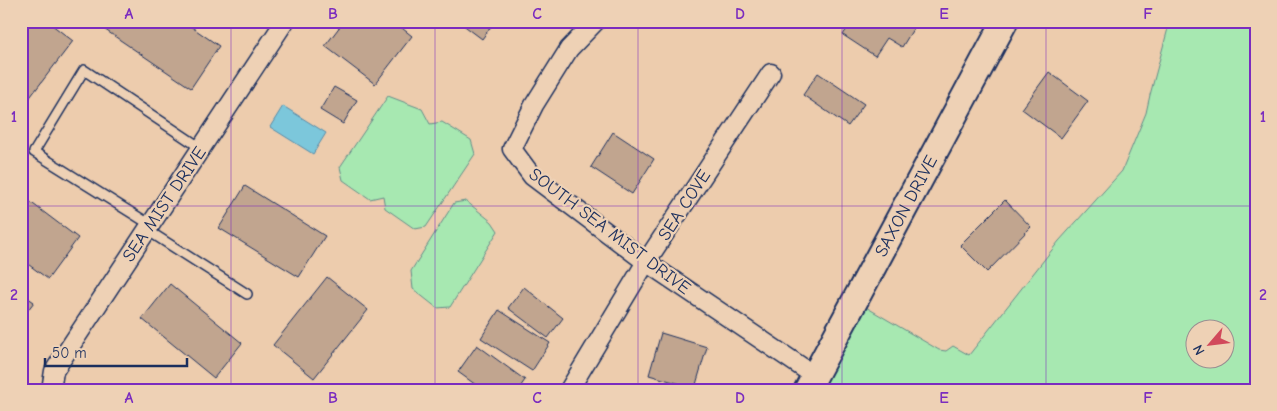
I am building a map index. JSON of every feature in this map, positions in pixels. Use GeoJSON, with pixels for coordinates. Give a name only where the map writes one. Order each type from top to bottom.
{"type":"FeatureCollection","features":[{"type":"Feature","properties":{"kind":"street","name":"SOUTH SEA MIST DRIVE"},"geometry":{"type":"LineString","coordinates":[[596,21],[569,49],[534,105],[512,149],[532,176],[811,383]]}},
{"type":"Feature","properties":{"kind":"street","name":"SAXON DRIVE"},"geometry":{"type":"LineString","coordinates":[[811,383],[1005,21]]}},
{"type":"Feature","properties":{"kind":"street","name":"SEA MIST DRIVE"},"geometry":{"type":"LineString","coordinates":[[51,390],[54,371],[201,148],[278,24]]}},
{"type":"Feature","properties":{"kind":"street","name":"SEA COVE"},"geometry":{"type":"LineString","coordinates":[[569,390],[646,262],[771,73]]}},
{"type":"Feature","properties":{"kind":"lane"},"geometry":{"type":"LineString","coordinates":[[201,148],[84,70],[34,152],[149,227],[246,294]]}},
{"type":"Feature","properties":{"kind":"green space"},"geometry":{"type":"Polygon","coordinates":[[[1170,21],[1256,21],[1256,390],[819,390],[864,306],[939,350],[946,351],[953,346],[969,355],[1059,241],[1122,171],[1146,113],[1170,21]]]}},
{"type":"Feature","properties":{"kind":"green space"},"geometry":{"type":"Polygon","coordinates":[[[388,96],[422,109],[430,124],[442,122],[471,140],[475,154],[426,227],[415,229],[385,208],[383,196],[370,199],[343,180],[340,167],[388,96]]]}},
{"type":"Feature","properties":{"kind":"green space"},"geometry":{"type":"Polygon","coordinates":[[[466,201],[492,222],[498,231],[450,307],[437,308],[413,289],[411,271],[454,203],[466,201]]]}},
{"type":"Feature","properties":{"kind":"water"},"geometry":{"type":"Polygon","coordinates":[[[283,106],[326,133],[313,154],[270,127],[283,106]]]}},
{"type":"Feature","properties":{"kind":"building"},"geometry":{"type":"Polygon","coordinates":[[[24,21],[47,21],[73,41],[21,109],[21,25],[24,21]]]}},
{"type":"Feature","properties":{"kind":"building"},"geometry":{"type":"Polygon","coordinates":[[[92,21],[183,21],[219,46],[191,88],[92,21]]]}},
{"type":"Feature","properties":{"kind":"building"},"geometry":{"type":"Polygon","coordinates":[[[344,21],[393,21],[412,36],[375,84],[325,46],[344,21]]]}},
{"type":"Feature","properties":{"kind":"building"},"geometry":{"type":"Polygon","coordinates":[[[458,21],[495,21],[482,39],[458,21]]]}},
{"type":"Feature","properties":{"kind":"building"},"geometry":{"type":"Polygon","coordinates":[[[852,21],[918,21],[902,47],[887,38],[875,56],[843,35],[852,21]]]}},
{"type":"Feature","properties":{"kind":"building"},"geometry":{"type":"Polygon","coordinates":[[[1049,72],[1088,101],[1061,138],[1022,109],[1049,72]]]}},
{"type":"Feature","properties":{"kind":"building"},"geometry":{"type":"Polygon","coordinates":[[[818,73],[864,104],[848,126],[803,95],[818,73]]]}},
{"type":"Feature","properties":{"kind":"building"},"geometry":{"type":"Polygon","coordinates":[[[334,87],[357,100],[343,124],[320,110],[334,87]]]}},
{"type":"Feature","properties":{"kind":"building"},"geometry":{"type":"Polygon","coordinates":[[[613,132],[654,159],[632,194],[591,167],[613,132]]]}},
{"type":"Feature","properties":{"kind":"building"},"geometry":{"type":"Polygon","coordinates":[[[245,186],[325,236],[299,277],[219,228],[245,186]]]}},
{"type":"Feature","properties":{"kind":"building"},"geometry":{"type":"Polygon","coordinates":[[[21,195],[78,238],[48,279],[21,259],[21,195]]]}},
{"type":"Feature","properties":{"kind":"building"},"geometry":{"type":"Polygon","coordinates":[[[1005,200],[1031,227],[987,272],[960,245],[1005,200]]]}},
{"type":"Feature","properties":{"kind":"building"},"geometry":{"type":"Polygon","coordinates":[[[327,277],[368,310],[314,378],[273,345],[327,277]]]}},
{"type":"Feature","properties":{"kind":"building"},"geometry":{"type":"Polygon","coordinates":[[[170,284],[242,343],[214,378],[142,319],[170,284]]]}},
{"type":"Feature","properties":{"kind":"building"},"geometry":{"type":"Polygon","coordinates":[[[524,287],[563,318],[548,338],[508,308],[524,287]]]}},
{"type":"Feature","properties":{"kind":"building"},"geometry":{"type":"Polygon","coordinates":[[[21,293],[34,302],[21,319],[21,293]]]}},
{"type":"Feature","properties":{"kind":"building"},"geometry":{"type":"Polygon","coordinates":[[[499,310],[550,343],[532,371],[481,338],[499,310]]]}},
{"type":"Feature","properties":{"kind":"building"},"geometry":{"type":"Polygon","coordinates":[[[661,333],[707,347],[695,388],[649,375],[661,333]]]}},
{"type":"Feature","properties":{"kind":"building"},"geometry":{"type":"Polygon","coordinates":[[[477,345],[525,380],[518,390],[483,390],[458,372],[477,345]]]}}]}
